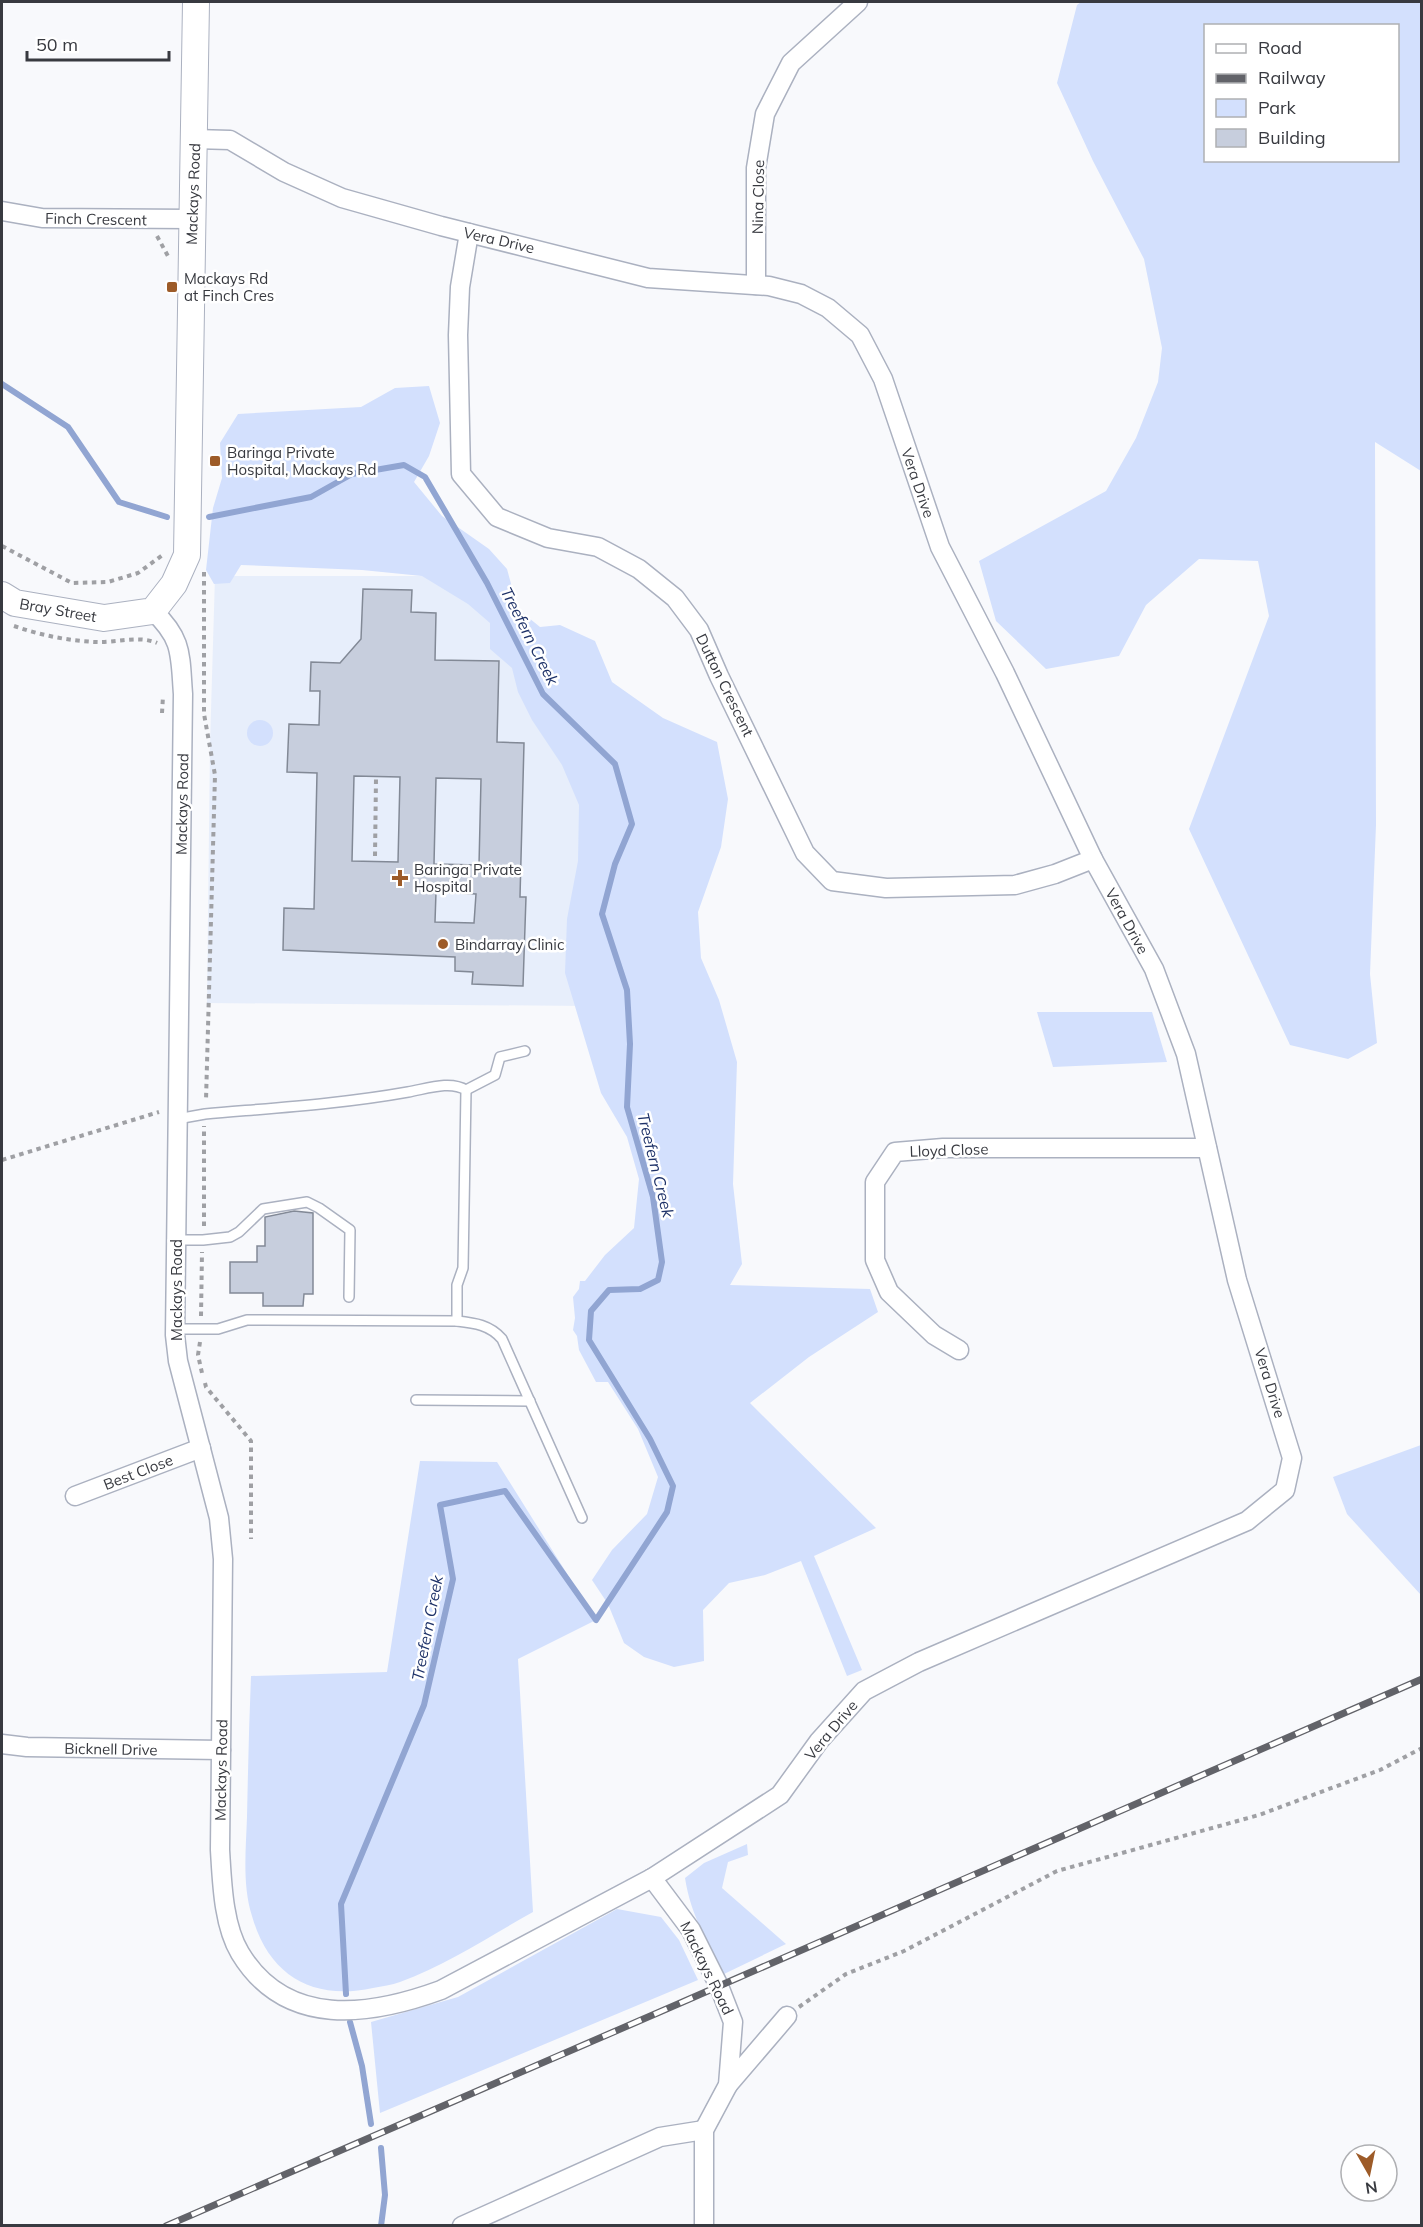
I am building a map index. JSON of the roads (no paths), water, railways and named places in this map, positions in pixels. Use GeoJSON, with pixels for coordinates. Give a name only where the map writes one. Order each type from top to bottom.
{"type":"FeatureCollection","features":[{"type":"Feature","properties":{"kind":"street","name":"Mackays Road"},"geometry":{"type":"LineString","coordinates":[[196,2],[187,555],[174,585],[153,611],[167,624],[177,639],[181,659],[183,694],[175,1329],[178,1361],[219,1518],[223,1559],[220,1850],[222,1884],[228,1921],[239,1952],[259,1978],[282,1996],[312,2007],[344,2012],[376,2010],[405,2003],[441,1990],[652,1878],[691,1930],[719,1986],[733,2022],[729,2085],[704,2130],[704,2226]]}},
{"type":"Feature","properties":{"kind":"street","name":"Nina Close"},"geometry":{"type":"LineString","coordinates":[[756,285],[756,168],[765,114],[791,63],[858,2]]}},
{"type":"Feature","properties":{"kind":"street","name":"Vera Drive"},"geometry":{"type":"LineString","coordinates":[[194,140],[230,140],[284,172],[342,198],[470,233],[648,278],[769,286],[801,294],[828,308],[860,335],[884,379],[940,547],[1005,674],[1093,859],[1154,969],[1186,1054],[1237,1280],[1292,1458],[1285,1490],[1247,1521],[919,1662],[864,1691],[819,1741],[780,1795],[652,1878]]}},
{"type":"Feature","properties":{"kind":"street","name":"Finch Crescent"},"geometry":{"type":"LineString","coordinates":[[2,211],[42,218],[192,219]]}},
{"type":"Feature","properties":{"kind":"street","name":"Dutton Crescent"},"geometry":{"type":"LineString","coordinates":[[470,233],[460,287],[458,358],[461,474],[497,517],[548,538],[598,547],[639,569],[675,598],[699,630],[719,676],[806,853],[832,881],[886,888],[1015,885],[1093,859]]}},
{"type":"Feature","properties":{"kind":"street","name":"Bray Street"},"geometry":{"type":"LineString","coordinates":[[2,595],[15,603],[104,618],[153,611]]}},
{"type":"Feature","properties":{"kind":"street","name":"Lloyd Close"},"geometry":{"type":"LineString","coordinates":[[959,1350],[934,1335],[889,1292],[875,1260],[875,1182],[895,1152],[943,1148],[1207,1148]]}},
{"type":"Feature","properties":{"kind":"street","name":"Best Close"},"geometry":{"type":"LineString","coordinates":[[75,1496],[201,1448]]}},
{"type":"Feature","properties":{"kind":"street","name":"Bicknell Drive"},"geometry":{"type":"LineString","coordinates":[[2,1744],[27,1747],[221,1750]]}},
{"type":"Feature","properties":{"kind":"street"},"geometry":{"type":"LineString","coordinates":[[729,2085],[787,2016]]}},
{"type":"Feature","properties":{"kind":"street"},"geometry":{"type":"LineString","coordinates":[[462,2226],[660,2137],[704,2130]]}},
{"type":"Feature","properties":{"kind":"lane"},"geometry":{"type":"LineString","coordinates":[[466,1090],[495,1074],[500,1058],[525,1051]]}},
{"type":"Feature","properties":{"kind":"lane"},"geometry":{"type":"LineString","coordinates":[[177,1119],[205,1114],[337,1102],[444,1086],[459,1086],[466,1090]]}},
{"type":"Feature","properties":{"kind":"lane"},"geometry":{"type":"LineString","coordinates":[[457,1321],[457,1285],[463,1268],[466,1090]]}},
{"type":"Feature","properties":{"kind":"lane"},"geometry":{"type":"LineString","coordinates":[[176,1240],[230,1237],[239,1232],[263,1209],[307,1202],[350,1230],[349,1297]]}},
{"type":"Feature","properties":{"kind":"lane"},"geometry":{"type":"LineString","coordinates":[[175,1329],[218,1329],[247,1320],[457,1321],[495,1330],[502,1339],[582,1518]]}},
{"type":"Feature","properties":{"kind":"lane"},"geometry":{"type":"LineString","coordinates":[[416,1400],[530,1401]]}},
{"type":"Feature","properties":{"kind":"waterway","name":"Treefern Creek"},"geometry":{"type":"LineString","coordinates":[[2,384],[68,427],[119,502],[167,517]]}},
{"type":"Feature","properties":{"kind":"waterway","name":"Treefern Creek"},"geometry":{"type":"LineString","coordinates":[[209,517],[311,497],[352,474],[404,465],[425,477],[487,583],[543,694],[615,764],[632,824],[615,864],[602,914],[627,990],[630,1044],[627,1107],[653,1197],[662,1262],[658,1280],[640,1289],[609,1290],[591,1311],[589,1340],[650,1439],[673,1486],[667,1512],[596,1620],[505,1491],[440,1505],[453,1579],[424,1705],[341,1904],[346,1994]]}},
{"type":"Feature","properties":{"kind":"waterway","name":"Treefern Creek"},"geometry":{"type":"LineString","coordinates":[[350,2022],[362,2066],[371,2124]]}},
{"type":"Feature","properties":{"kind":"waterway","name":"Treefern Creek"},"geometry":{"type":"LineString","coordinates":[[381,2148],[385,2195],[381,2226]]}},
{"type":"Feature","properties":{"kind":"railway"},"geometry":{"type":"LineString","coordinates":[[166,2226],[1422,1679]]}},
{"type":"Feature","properties":{"kind":"place","name":"Mackays Rd at Finch Cres"},"geometry":{"type":"Point","coordinates":[172,287]}},
{"type":"Feature","properties":{"kind":"place","name":"Baringa Private Hospital, Mackays Rd"},"geometry":{"type":"Point","coordinates":[215,461]}},
{"type":"Feature","properties":{"kind":"place","name":"Baringa Private Hospital"},"geometry":{"type":"Point","coordinates":[400,878]}},
{"type":"Feature","properties":{"kind":"place","name":"Bindarray Clinic"},"geometry":{"type":"Point","coordinates":[443,944]}}]}
